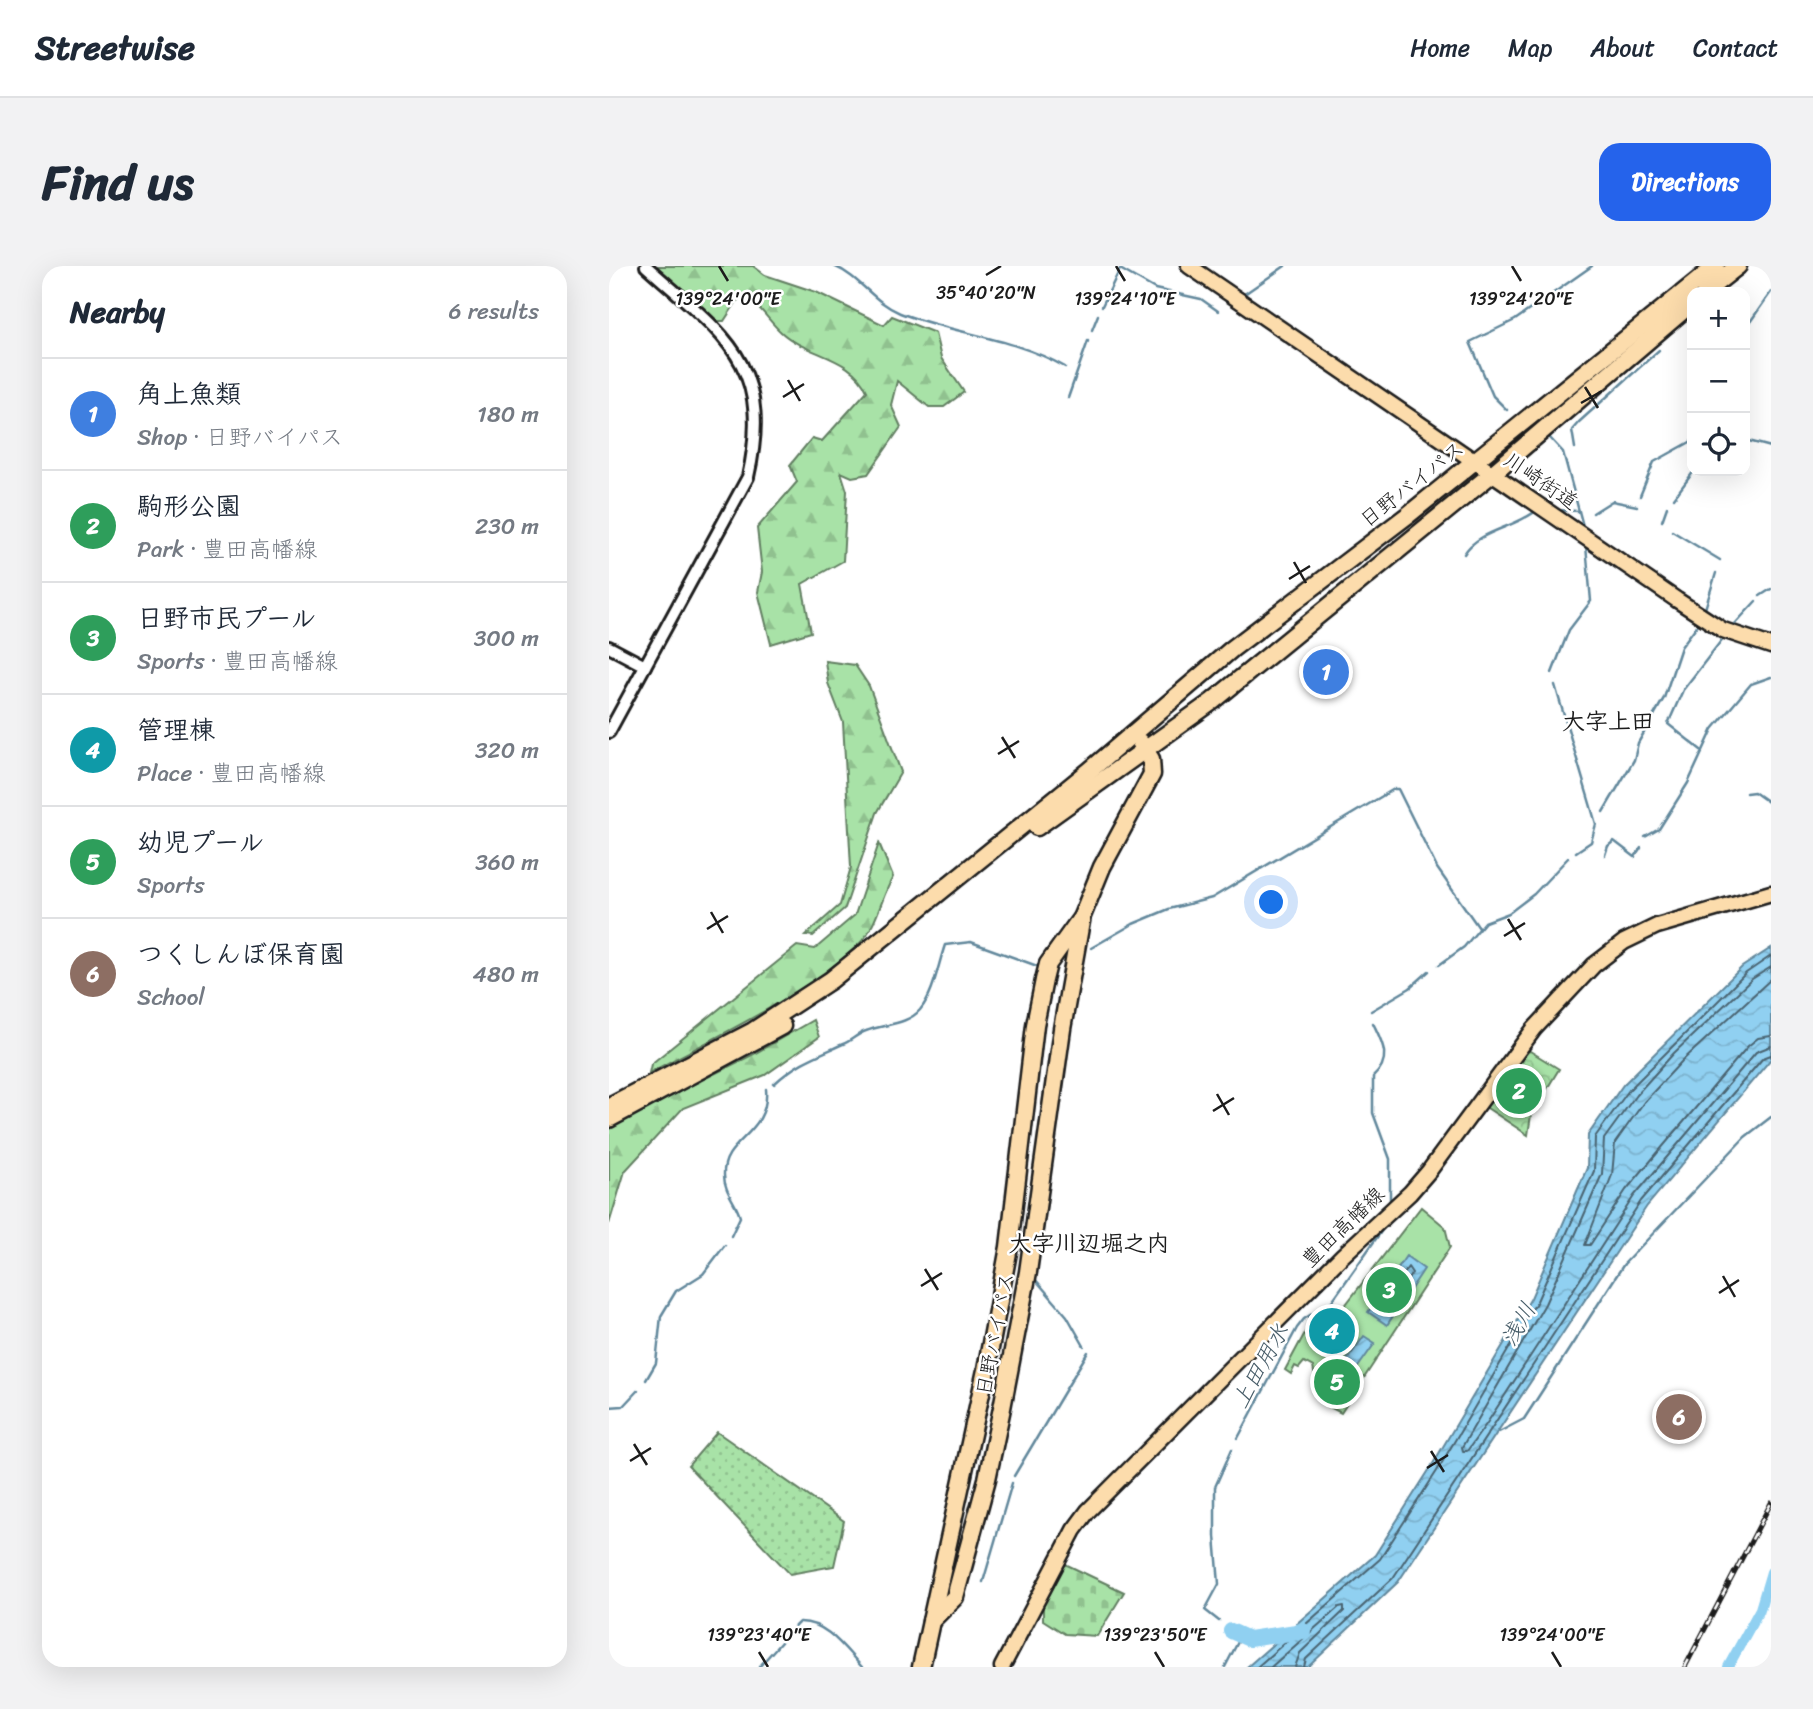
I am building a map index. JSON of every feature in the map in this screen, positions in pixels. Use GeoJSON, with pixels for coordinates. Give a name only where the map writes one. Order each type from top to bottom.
{"type":"FeatureCollection","features":[{"type":"Feature","properties":{"kind":"highway","name":"日野バイパス"},"geometry":{"type":"LineString","coordinates":[[609,1119],[842,986],[921,915],[1247,637],[1475,461],[1716,266]]}},
{"type":"Feature","properties":{"kind":"highway"},"geometry":{"type":"LineString","coordinates":[[1711,287],[1738,266]]}},
{"type":"Feature","properties":{"kind":"highway","name":"日野バイパス"},"geometry":{"type":"LineString","coordinates":[[921,915],[1054,814],[1213,701],[1493,474],[1687,307]]}},
{"type":"Feature","properties":{"kind":"highway"},"geometry":{"type":"LineString","coordinates":[[1133,733],[1145,749]]}},
{"type":"Feature","properties":{"kind":"highway","name":"日野バイパス"},"geometry":{"type":"LineString","coordinates":[[931,1621],[955,1597],[1000,1420],[1028,1272],[1060,1040],[1083,916],[1102,867],[1152,774],[1153,764],[1145,749]]}},
{"type":"Feature","properties":{"kind":"highway","name":"日野バイパス"},"geometry":{"type":"LineString","coordinates":[[921,1667],[986,1370],[1007,1258],[1035,1025],[1048,964],[1083,916]]}},
{"type":"Feature","properties":{"kind":"highway","name":"日野バイパス"},"geometry":{"type":"LineString","coordinates":[[609,1106],[782,1020]]}},
{"type":"Feature","properties":{"kind":"main road","name":"川崎街道"},"geometry":{"type":"LineString","coordinates":[[1189,266],[1723,630],[1771,646]]}},
{"type":"Feature","properties":{"kind":"main road","name":"豊田高幡線"},"geometry":{"type":"LineString","coordinates":[[1002,1667],[1074,1530],[1088,1511],[1342,1256],[1410,1193],[1454,1139],[1521,1045],[1561,998],[1610,953],[1640,933],[1693,914],[1771,893]]}},
{"type":"Feature","properties":{"kind":"street"},"geometry":{"type":"LineString","coordinates":[[609,732],[748,477],[757,422],[749,381],[731,347],[646,266]]}},
{"type":"Feature","properties":{"kind":"street"},"geometry":{"type":"LineString","coordinates":[[609,647],[645,666]]}},
{"type":"Feature","properties":{"kind":"green space"},"geometry":{"type":"Polygon","coordinates":[[[654,266],[753,266],[765,275],[816,292],[884,325],[892,316],[935,333],[941,358],[964,392],[944,407],[929,407],[897,381],[891,405],[901,427],[868,474],[852,477],[841,472],[847,491],[843,561],[802,584],[811,632],[771,644],[758,592],[762,572],[757,528],[797,482],[790,465],[812,438],[822,441],[867,391],[851,370],[792,340],[748,299],[741,295],[724,321],[716,321],[654,266]]]}},
{"type":"Feature","properties":{"kind":"green space"},"geometry":{"type":"Polygon","coordinates":[[[825,661],[855,665],[869,686],[901,772],[877,813],[845,908],[813,936],[806,935],[840,905],[851,867],[843,722],[828,683],[825,661]]]}},
{"type":"Feature","properties":{"kind":"green space"},"geometry":{"type":"Polygon","coordinates":[[[879,843],[893,877],[871,928],[860,943],[814,980],[787,997],[649,1073],[651,1064],[797,946],[815,949],[855,915],[879,843]]]}},
{"type":"Feature","properties":{"kind":"green space"},"geometry":{"type":"Polygon","coordinates":[[[813,1020],[819,1037],[765,1075],[683,1108],[625,1171],[609,1224],[609,1126],[752,1055],[813,1020]]]}},
{"type":"Feature","properties":{"kind":"green space"},"geometry":{"type":"Polygon","coordinates":[[[1530,1051],[1559,1069],[1531,1115],[1528,1135],[1484,1106],[1523,1052],[1530,1051]]]}},
{"type":"Feature","properties":{"kind":"green space"},"geometry":{"type":"Polygon","coordinates":[[[1421,1207],[1445,1227],[1450,1247],[1341,1413],[1320,1402],[1313,1367],[1304,1362],[1299,1368],[1295,1366],[1291,1374],[1285,1370],[1306,1331],[1340,1312],[1421,1207]]]}},
{"type":"Feature","properties":{"kind":"green space"},"geometry":{"type":"Polygon","coordinates":[[[717,1432],[844,1521],[834,1566],[790,1574],[688,1466],[717,1432]]]}},
{"type":"Feature","properties":{"kind":"green space"},"geometry":{"type":"Polygon","coordinates":[[[1063,1563],[1124,1592],[1097,1636],[1065,1634],[1043,1620],[1043,1597],[1063,1563]]]}},
{"type":"Feature","properties":{"kind":"water","name":"浅川"},"geometry":{"type":"Polygon","coordinates":[[[1771,948],[1771,1059],[1647,1206],[1398,1582],[1308,1667],[1247,1667],[1375,1555],[1431,1467],[1531,1298],[1587,1168],[1588,1135],[1623,1085],[1742,967],[1771,948]]]}},
{"type":"Feature","properties":{"kind":"water"},"geometry":{"type":"Polygon","coordinates":[[[1406,1256],[1424,1269],[1387,1325],[1368,1312],[1406,1256]]]}},
{"type":"Feature","properties":{"kind":"water"},"geometry":{"type":"Polygon","coordinates":[[[1364,1336],[1375,1343],[1356,1370],[1345,1363],[1364,1336]]]}},
{"type":"Feature","properties":{"kind":"waterway"},"geometry":{"type":"LineString","coordinates":[[834,266],[851,276],[882,303],[900,313],[1026,349],[1065,367]]}},
{"type":"Feature","properties":{"kind":"waterway"},"geometry":{"type":"LineString","coordinates":[[1243,295],[1285,266]]}},
{"type":"Feature","properties":{"kind":"waterway","name":"上田用水"},"geometry":{"type":"LineString","coordinates":[[1507,410],[1493,396],[1470,342],[1515,320],[1592,266]]}},
{"type":"Feature","properties":{"kind":"waterway"},"geometry":{"type":"LineString","coordinates":[[1120,269],[1155,289],[1201,299],[1218,311]]}},
{"type":"Feature","properties":{"kind":"waterway"},"geometry":{"type":"LineString","coordinates":[[1102,306],[1120,269]]}},
{"type":"Feature","properties":{"kind":"waterway","name":"上田用水"},"geometry":{"type":"LineString","coordinates":[[1750,322],[1771,292]]}},
{"type":"Feature","properties":{"kind":"waterway"},"geometry":{"type":"LineString","coordinates":[[1092,330],[1098,315]]}},
{"type":"Feature","properties":{"kind":"waterway"},"geometry":{"type":"LineString","coordinates":[[1068,398],[1088,341]]}},
{"type":"Feature","properties":{"kind":"waterway"},"geometry":{"type":"LineString","coordinates":[[1575,448],[1572,430],[1659,350]]}},
{"type":"Feature","properties":{"kind":"waterway","name":"上田用水"},"geometry":{"type":"LineString","coordinates":[[1550,438],[1563,452],[1583,526]]}},
{"type":"Feature","properties":{"kind":"waterway"},"geometry":{"type":"LineString","coordinates":[[1750,441],[1771,447]]}},
{"type":"Feature","properties":{"kind":"waterway"},"geometry":{"type":"LineString","coordinates":[[1640,496],[1654,462],[1687,444]]}},
{"type":"Feature","properties":{"kind":"waterway"},"geometry":{"type":"LineString","coordinates":[[1674,498],[1690,476]]}},
{"type":"Feature","properties":{"kind":"waterway"},"geometry":{"type":"LineString","coordinates":[[1593,513],[1612,501],[1637,506]]}},
{"type":"Feature","properties":{"kind":"waterway"},"geometry":{"type":"LineString","coordinates":[[1662,521],[1667,507]]}},
{"type":"Feature","properties":{"kind":"waterway"},"geometry":{"type":"LineString","coordinates":[[1464,554],[1478,540],[1537,510]]}},
{"type":"Feature","properties":{"kind":"waterway"},"geometry":{"type":"LineString","coordinates":[[1555,510],[1579,511]]}},
{"type":"Feature","properties":{"kind":"waterway"},"geometry":{"type":"LineString","coordinates":[[1672,531],[1720,560]]}},
{"type":"Feature","properties":{"kind":"waterway","name":"上田用水"},"geometry":{"type":"LineString","coordinates":[[1552,673],[1569,630],[1591,601],[1586,546]]}},
{"type":"Feature","properties":{"kind":"waterway"},"geometry":{"type":"LineString","coordinates":[[1705,609],[1716,573]]}},
{"type":"Feature","properties":{"kind":"waterway"},"geometry":{"type":"LineString","coordinates":[[1760,596],[1771,589]]}},
{"type":"Feature","properties":{"kind":"waterway"},"geometry":{"type":"LineString","coordinates":[[1733,626],[1756,601]]}},
{"type":"Feature","properties":{"kind":"waterway"},"geometry":{"type":"LineString","coordinates":[[1603,812],[1634,760],[1638,743],[1664,698],[1681,647],[1698,624]]}},
{"type":"Feature","properties":{"kind":"waterway"},"geometry":{"type":"LineString","coordinates":[[1701,750],[1668,724],[1683,690],[1724,637]]}},
{"type":"Feature","properties":{"kind":"waterway"},"geometry":{"type":"LineString","coordinates":[[1645,837],[1659,829],[1688,783],[1713,729],[1751,684],[1771,677]]}},
{"type":"Feature","properties":{"kind":"waterway","name":"上田用水"},"geometry":{"type":"LineString","coordinates":[[1555,685],[1596,824],[1591,842],[1576,852]]}},
{"type":"Feature","properties":{"kind":"waterway"},"geometry":{"type":"LineString","coordinates":[[1091,948],[1133,924],[1169,909],[1212,898],[1394,789],[1398,789],[1437,868],[1479,928]]}},
{"type":"Feature","properties":{"kind":"waterway"},"geometry":{"type":"LineString","coordinates":[[1746,793],[1754,792],[1771,804]]}},
{"type":"Feature","properties":{"kind":"waterway"},"geometry":{"type":"LineString","coordinates":[[1605,855],[1608,846],[1614,841],[1635,857],[1641,848]]}},
{"type":"Feature","properties":{"kind":"waterway","name":"上田用水"},"geometry":{"type":"LineString","coordinates":[[1439,965],[1464,947],[1485,922],[1509,913],[1534,894],[1568,858]]}},
{"type":"Feature","properties":{"kind":"waterway"},"geometry":{"type":"LineString","coordinates":[[774,1084],[799,1065],[863,1032],[915,1015],[929,995],[945,945],[971,942],[1040,967]]}},
{"type":"Feature","properties":{"kind":"waterway","name":"上田用水"},"geometry":{"type":"LineString","coordinates":[[1371,1011],[1410,988],[1429,971]]}},
{"type":"Feature","properties":{"kind":"waterway","name":"上田用水"},"geometry":{"type":"LineString","coordinates":[[1373,1023],[1384,1050],[1383,1064],[1373,1077],[1373,1113],[1390,1159],[1390,1202]]}},
{"type":"Feature","properties":{"kind":"waterway"},"geometry":{"type":"LineString","coordinates":[[731,1236],[740,1217],[726,1187],[725,1163],[737,1144],[761,1117],[766,1089]]}},
{"type":"Feature","properties":{"kind":"waterway"},"geometry":{"type":"LineString","coordinates":[[1499,1432],[1524,1419],[1624,1264],[1745,1137],[1771,1117]]}},
{"type":"Feature","properties":{"kind":"waterway"},"geometry":{"type":"LineString","coordinates":[[1041,1243],[1058,1118]]}},
{"type":"Feature","properties":{"kind":"waterway","name":"上田用水"},"geometry":{"type":"LineString","coordinates":[[1238,1438],[1297,1328],[1304,1319],[1332,1301],[1390,1219]]}},
{"type":"Feature","properties":{"kind":"waterway"},"geometry":{"type":"LineString","coordinates":[[646,1380],[656,1363],[661,1316],[676,1291],[703,1274],[725,1245]]}},
{"type":"Feature","properties":{"kind":"waterway"},"geometry":{"type":"LineString","coordinates":[[1037,1266],[1038,1259]]}},
{"type":"Feature","properties":{"kind":"waterway"},"geometry":{"type":"LineString","coordinates":[[1035,1279],[1067,1316],[1084,1346]]}},
{"type":"Feature","properties":{"kind":"waterway"},"geometry":{"type":"LineString","coordinates":[[1014,1476],[1088,1352]]}},
{"type":"Feature","properties":{"kind":"waterway"},"geometry":{"type":"LineString","coordinates":[[609,1407],[623,1406],[638,1390]]}},
{"type":"Feature","properties":{"kind":"waterway","name":"上田用水"},"geometry":{"type":"LineString","coordinates":[[1219,1621],[1205,1610],[1219,1584],[1215,1487],[1232,1449]]}},
{"type":"Feature","properties":{"kind":"waterway"},"geometry":{"type":"LineString","coordinates":[[983,1582],[1012,1483]]}},
{"type":"Feature","properties":{"kind":"waterway"},"geometry":{"type":"LineString","coordinates":[[1728,1667],[1760,1609],[1771,1572]]}},
{"type":"Feature","properties":{"kind":"waterway"},"geometry":{"type":"LineString","coordinates":[[794,1627],[799,1622],[818,1626],[842,1645],[862,1667]]}},
{"type":"Feature","properties":{"kind":"waterway","name":"上田用水"},"geometry":{"type":"LineString","coordinates":[[1225,1667],[1239,1640],[1229,1628]]}},
{"type":"Feature","properties":{"kind":"waterway"},"geometry":{"type":"LineString","coordinates":[[1231,1631],[1249,1639],[1303,1631]]}},
{"type":"Feature","properties":{"kind":"waterway"},"geometry":{"type":"LineString","coordinates":[[759,1667],[789,1633]]}},
{"type":"Feature","properties":{"kind":"railway"},"geometry":{"type":"LineString","coordinates":[[1685,1667],[1771,1503]]}},
{"type":"Feature","properties":{"kind":"place","name":"角上魚類"},"geometry":{"type":"Point","coordinates":[1326,672]}},
{"type":"Feature","properties":{"kind":"place","name":"駒形公園"},"geometry":{"type":"Point","coordinates":[1519,1091]}},
{"type":"Feature","properties":{"kind":"place","name":"日野市民プール"},"geometry":{"type":"Point","coordinates":[1389,1290]}},
{"type":"Feature","properties":{"kind":"place","name":"管理棟"},"geometry":{"type":"Point","coordinates":[1332,1331]}},
{"type":"Feature","properties":{"kind":"place","name":"幼児プール"},"geometry":{"type":"Point","coordinates":[1337,1382]}},
{"type":"Feature","properties":{"kind":"place","name":"つくしんぼ保育園"},"geometry":{"type":"Point","coordinates":[1679,1417]}},
{"type":"Feature","properties":{"kind":"district","name":"大字上田"},"geometry":{"type":"Point","coordinates":[1608,721]}},
{"type":"Feature","properties":{"kind":"district","name":"大字川辺堀之内"},"geometry":{"type":"Point","coordinates":[1089,1243]}}]}
